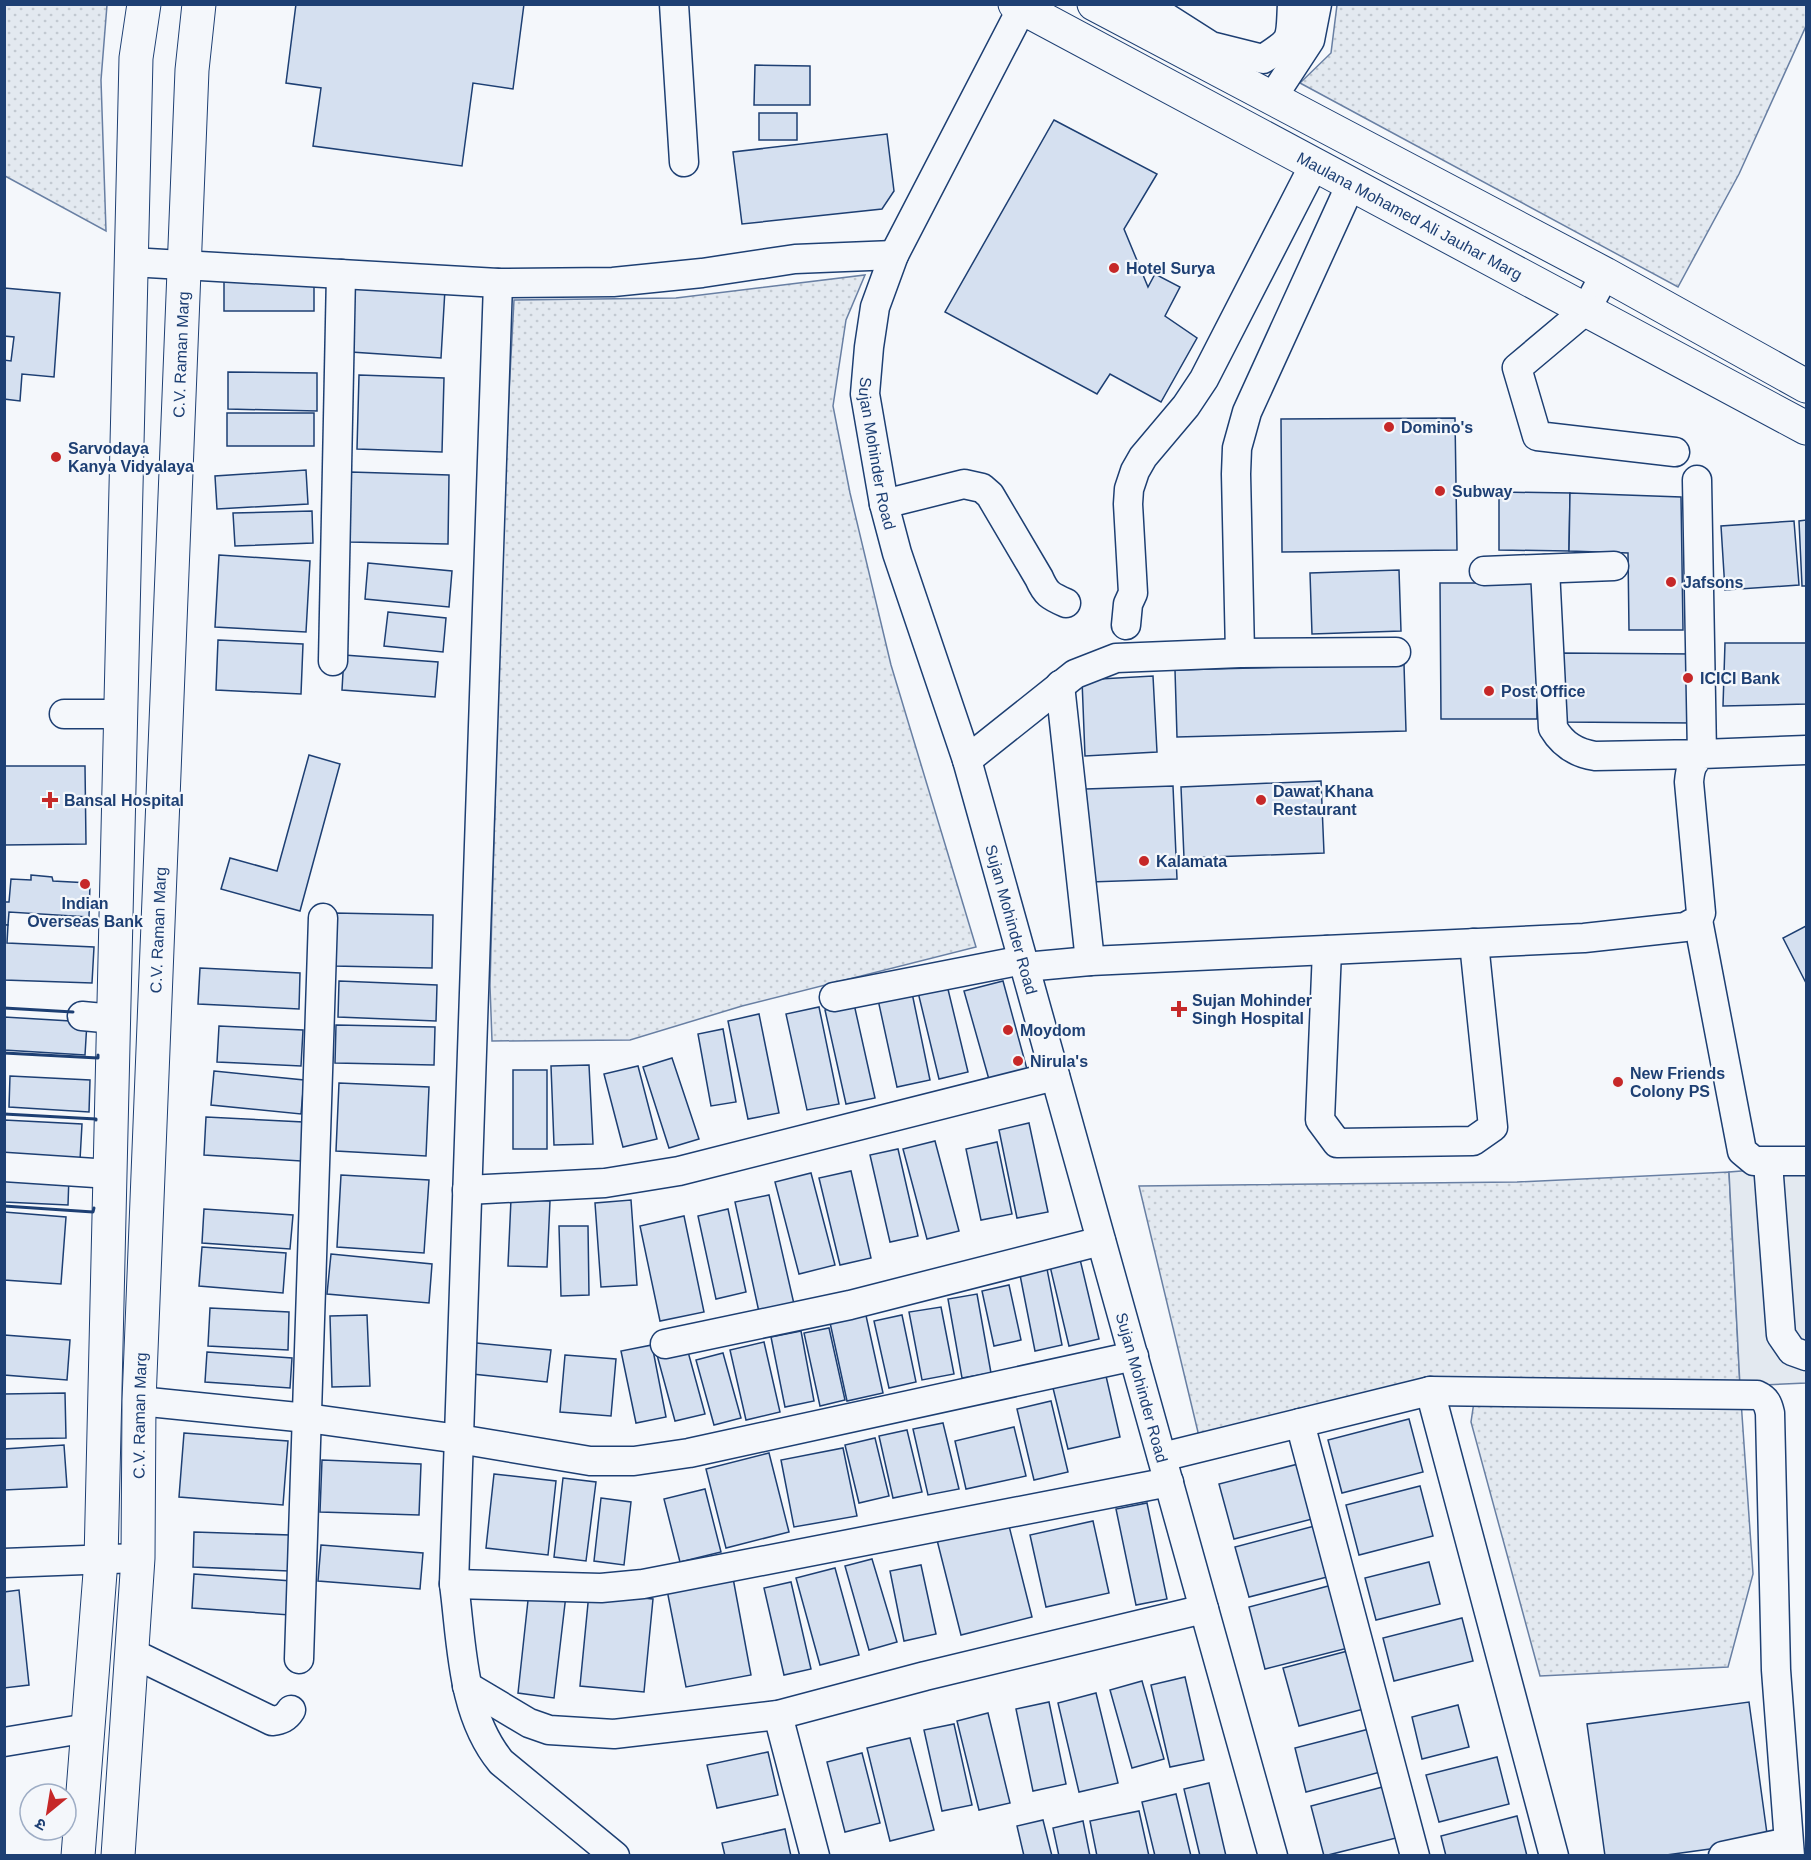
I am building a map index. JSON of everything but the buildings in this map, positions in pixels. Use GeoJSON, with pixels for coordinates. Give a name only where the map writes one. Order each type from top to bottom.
{"type":"FeatureCollection","features":[{"type":"Feature","properties":{"kind":"main road"},"geometry":{"type":"LineString","coordinates":[[78,1856],[101,1560],[136,58],[144,4]]}},
{"type":"Feature","properties":{"kind":"main road","name":"C.V. Raman Marg"},"geometry":{"type":"LineString","coordinates":[[118,1856],[138,1558],[139,1401],[192,70],[199,4]]}},
{"type":"Feature","properties":{"kind":"main road"},"geometry":{"type":"LineString","coordinates":[[1094,4],[1605,274],[1806,386]]}},
{"type":"Feature","properties":{"kind":"main road","name":"Maulana Mohamed Ali Jauhar Marg"},"geometry":{"type":"LineString","coordinates":[[1021,6],[1806,428]]}},
{"type":"Feature","properties":{"kind":"street"},"geometry":{"type":"LineString","coordinates":[[674,4],[684,162]]}},
{"type":"Feature","properties":{"kind":"street"},"geometry":{"type":"LineString","coordinates":[[1145,4],[1211,46],[1263,59],[1286,44],[1290,34],[1292,4]]}},
{"type":"Feature","properties":{"kind":"street"},"geometry":{"type":"LineString","coordinates":[[1272,98],[1310,40],[1317,4]]}},
{"type":"Feature","properties":{"kind":"street","name":"Sujan Mohinder Road"},"geometry":{"type":"LineString","coordinates":[[1021,6],[894,255],[875,307],[865,394],[884,504],[897,553],[967,760],[1273,1856]]}},
{"type":"Feature","properties":{"kind":"street"},"geometry":{"type":"LineString","coordinates":[[1126,625],[1128,604],[1132,593],[1128,504],[1134,471],[1186,406],[1204,379],[1314,165]]}},
{"type":"Feature","properties":{"kind":"street"},"geometry":{"type":"LineString","coordinates":[[1240,653],[1237,448],[1247,412],[1351,184]]}},
{"type":"Feature","properties":{"kind":"street"},"geometry":{"type":"LineString","coordinates":[[131,262],[498,283],[612,282],[702,273],[795,259],[894,255]]}},
{"type":"Feature","properties":{"kind":"street"},"geometry":{"type":"LineString","coordinates":[[333,661],[341,274]]}},
{"type":"Feature","properties":{"kind":"street"},"geometry":{"type":"LineString","coordinates":[[1605,274],[1586,310],[1517,368],[1537,436],[1674,452]]}},
{"type":"Feature","properties":{"kind":"street"},"geometry":{"type":"LineString","coordinates":[[498,283],[454,1584],[467,1686],[480,1730],[489,1747],[501,1762],[615,1856]]}},
{"type":"Feature","properties":{"kind":"street"},"geometry":{"type":"LineString","coordinates":[[1697,480],[1702,754],[1693,762],[1689,782],[1701,913],[1698,920],[1742,1151],[1754,1161],[1806,1161]]}},
{"type":"Feature","properties":{"kind":"street"},"geometry":{"type":"LineString","coordinates":[[884,504],[964,484],[982,488],[990,495],[1040,578],[1044,590],[1051,597],[1066,603]]}},
{"type":"Feature","properties":{"kind":"street"},"geometry":{"type":"LineString","coordinates":[[1484,571],[1614,566]]}},
{"type":"Feature","properties":{"kind":"street"},"geometry":{"type":"LineString","coordinates":[[1545,569],[1553,728],[1560,740],[1581,754],[1595,756],[1806,750]]}},
{"type":"Feature","properties":{"kind":"street"},"geometry":{"type":"LineString","coordinates":[[967,760],[1075,674],[1116,658],[1240,653],[1396,652]]}},
{"type":"Feature","properties":{"kind":"street"},"geometry":{"type":"LineString","coordinates":[[1060,686],[1090,961]]}},
{"type":"Feature","properties":{"kind":"street"},"geometry":{"type":"LineString","coordinates":[[64,714],[121,714]]}},
{"type":"Feature","properties":{"kind":"street"},"geometry":{"type":"LineString","coordinates":[[299,1659],[323,918]]}},
{"type":"Feature","properties":{"kind":"street"},"geometry":{"type":"LineString","coordinates":[[834,998],[1024,964],[1596,937],[1685,927],[1698,920]]}},
{"type":"Feature","properties":{"kind":"street"},"geometry":{"type":"LineString","coordinates":[[1327,950],[1320,1120],[1337,1143],[1473,1141],[1493,1127],[1474,943]]}},
{"type":"Feature","properties":{"kind":"street"},"geometry":{"type":"LineString","coordinates":[[81,1016],[114,1019]]}},
{"type":"Feature","properties":{"kind":"street"},"geometry":{"type":"LineString","coordinates":[[467,1190],[605,1183],[679,1172],[1055,1076]]}},
{"type":"Feature","properties":{"kind":"street"},"geometry":{"type":"LineString","coordinates":[[36,1162],[110,1170]]}},
{"type":"Feature","properties":{"kind":"street"},"geometry":{"type":"LineString","coordinates":[[1768,1162],[1781,1335],[1792,1351],[1806,1356]]}},
{"type":"Feature","properties":{"kind":"street"},"geometry":{"type":"LineString","coordinates":[[4,1167],[110,1170]]}},
{"type":"Feature","properties":{"kind":"street"},"geometry":{"type":"LineString","coordinates":[[666,1344],[850,1305],[1101,1241]]}},
{"type":"Feature","properties":{"kind":"street"},"geometry":{"type":"LineString","coordinates":[[139,1401],[307,1418],[459,1439],[590,1461],[634,1461],[689,1453],[1134,1356]]}},
{"type":"Feature","properties":{"kind":"street"},"geometry":{"type":"LineString","coordinates":[[454,1584],[601,1588],[644,1584],[1165,1470],[1300,1423],[1430,1391],[1757,1395],[1767,1403],[1770,1425],[1776,1670],[1789,1849],[1723,1856]]}},
{"type":"Feature","properties":{"kind":"street"},"geometry":{"type":"LineString","coordinates":[[1430,1391],[1554,1856]]}},
{"type":"Feature","properties":{"kind":"street"},"geometry":{"type":"LineString","coordinates":[[1300,1423],[1415,1856]]}},
{"type":"Feature","properties":{"kind":"street"},"geometry":{"type":"LineString","coordinates":[[4,1563],[138,1558]]}},
{"type":"Feature","properties":{"kind":"street"},"geometry":{"type":"LineString","coordinates":[[467,1686],[529,1723],[549,1730],[614,1734],[778,1715],[925,1676],[1204,1609]]}},
{"type":"Feature","properties":{"kind":"street"},"geometry":{"type":"LineString","coordinates":[[132,1653],[272,1721],[286,1717],[291,1710]]}},
{"type":"Feature","properties":{"kind":"street"},"geometry":{"type":"LineString","coordinates":[[778,1715],[815,1856]]}},
{"type":"Feature","properties":{"kind":"street"},"geometry":{"type":"LineString","coordinates":[[4,1742],[88,1728]]}},
{"type":"Feature","properties":{"kind":"shaded area"},"geometry":{"type":"Polygon","coordinates":[[[1806,4],[1806,26],[1739,174],[1678,287],[1300,83],[1331,53],[1337,5],[1806,4]]]}},
{"type":"Feature","properties":{"kind":"shaded area"},"geometry":{"type":"Polygon","coordinates":[[[4,5],[107,5],[101,80],[106,231],[5,176],[4,5]]]}},
{"type":"Feature","properties":{"kind":"shaded area"},"geometry":{"type":"Polygon","coordinates":[[[865,275],[846,320],[833,406],[850,493],[891,665],[976,947],[742,1006],[630,1040],[492,1041],[490,986],[503,507],[514,300],[676,298],[865,275]]]}},
{"type":"Feature","properties":{"kind":"shaded area"},"geometry":{"type":"Polygon","coordinates":[[[1806,1166],[1806,1383],[1740,1386],[1729,1172],[1806,1166]]]}},
{"type":"Feature","properties":{"kind":"shaded area"},"geometry":{"type":"Polygon","coordinates":[[[1729,1172],[1753,1574],[1728,1667],[1540,1676],[1471,1422],[1475,1395],[1203,1453],[1139,1186],[1517,1182],[1729,1172]]]}},
{"type":"Feature","properties":{"kind":"wall"},"geometry":{"type":"LineString","coordinates":[[4,1008],[73,1012]]}},
{"type":"Feature","properties":{"kind":"wall"},"geometry":{"type":"LineString","coordinates":[[4,1053],[98,1058],[98,1055]]}},
{"type":"Feature","properties":{"kind":"wall"},"geometry":{"type":"LineString","coordinates":[[4,1114],[96,1120]]}},
{"type":"Feature","properties":{"kind":"wall"},"geometry":{"type":"LineString","coordinates":[[4,1206],[93,1212],[94,1208]]}},
{"type":"Feature","properties":{"kind":"place","name":"Hotel Surya"},"geometry":{"type":"Point","coordinates":[1114,268]}},
{"type":"Feature","properties":{"kind":"place","name":"Domino's"},"geometry":{"type":"Point","coordinates":[1389,427]}},
{"type":"Feature","properties":{"kind":"place","name":"Sarvodaya Kanya Vidyalaya"},"geometry":{"type":"Point","coordinates":[56,457]}},
{"type":"Feature","properties":{"kind":"place","name":"Subway"},"geometry":{"type":"Point","coordinates":[1440,491]}},
{"type":"Feature","properties":{"kind":"place","name":"Jafsons"},"geometry":{"type":"Point","coordinates":[1671,582]}},
{"type":"Feature","properties":{"kind":"place","name":"ICICI Bank"},"geometry":{"type":"Point","coordinates":[1688,678]}},
{"type":"Feature","properties":{"kind":"place","name":"Post Office"},"geometry":{"type":"Point","coordinates":[1489,691]}},
{"type":"Feature","properties":{"kind":"place","name":"Bansal Hospital"},"geometry":{"type":"Point","coordinates":[50,800]}},
{"type":"Feature","properties":{"kind":"place","name":"Dawat Khana Restaurant"},"geometry":{"type":"Point","coordinates":[1261,800]}},
{"type":"Feature","properties":{"kind":"place","name":"Kalamata"},"geometry":{"type":"Point","coordinates":[1144,861]}},
{"type":"Feature","properties":{"kind":"place","name":"Indian Overseas Bank"},"geometry":{"type":"Point","coordinates":[85,884]}},
{"type":"Feature","properties":{"kind":"place","name":"Sujan Mohinder Singh Hospital"},"geometry":{"type":"Point","coordinates":[1179,1009]}},
{"type":"Feature","properties":{"kind":"place","name":"Moydom"},"geometry":{"type":"Point","coordinates":[1008,1030]}},
{"type":"Feature","properties":{"kind":"place","name":"Nirula's"},"geometry":{"type":"Point","coordinates":[1018,1061]}},
{"type":"Feature","properties":{"kind":"place","name":"New Friends Colony PS"},"geometry":{"type":"Point","coordinates":[1618,1082]}}]}
